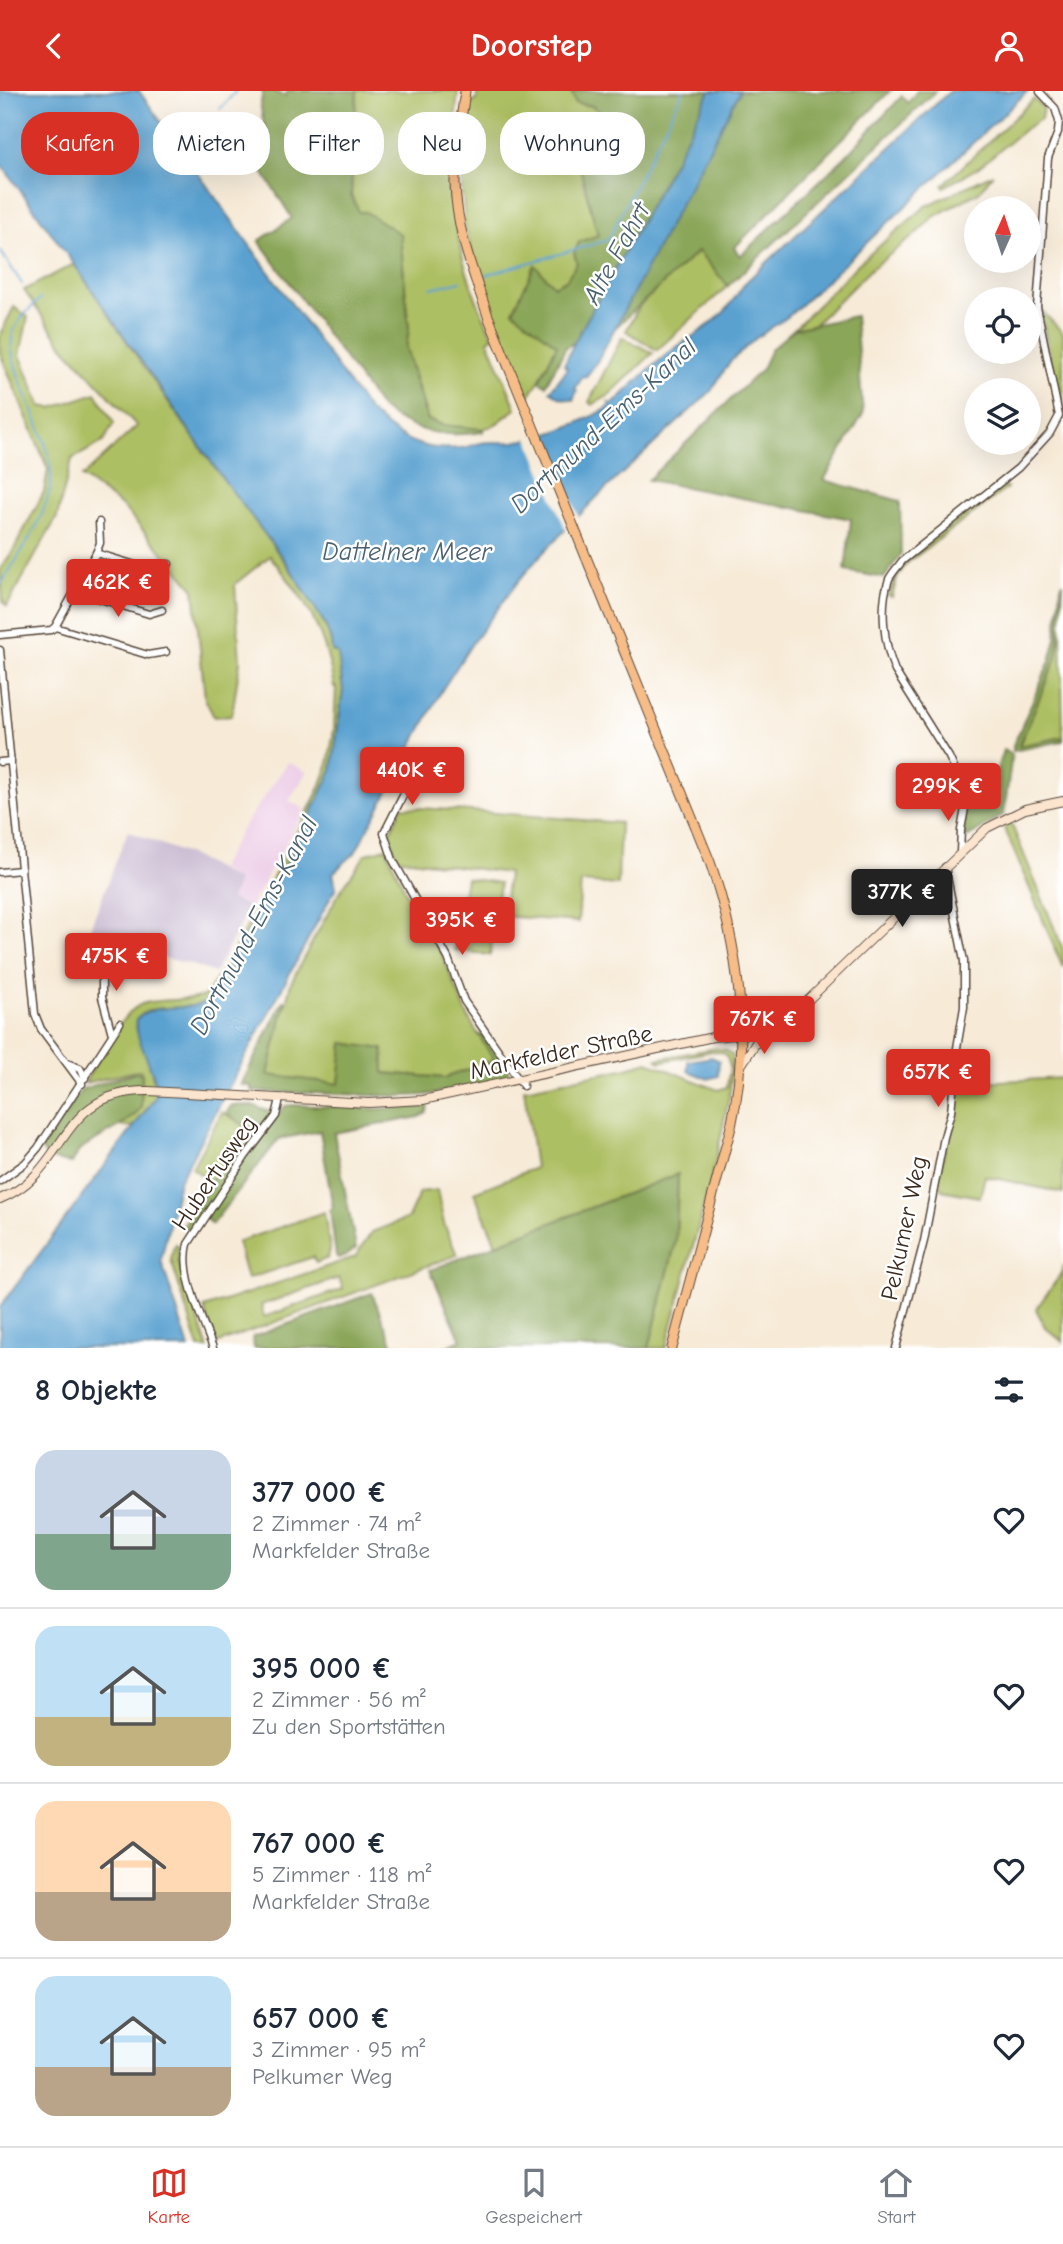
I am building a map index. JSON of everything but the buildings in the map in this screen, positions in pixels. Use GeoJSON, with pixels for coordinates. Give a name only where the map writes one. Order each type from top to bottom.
{"type":"FeatureCollection","features":[{"type":"Feature","properties":{"kind":"main road"},"geometry":{"type":"LineString","coordinates":[[465,91],[457,152],[457,202],[467,255],[504,356],[710,862],[723,900],[733,956],[741,1034],[738,1092],[672,1348]]}},
{"type":"Feature","properties":{"kind":"street"},"geometry":{"type":"LineString","coordinates":[[960,852],[967,797],[949,757],[892,664],[886,643],[884,599],[890,577],[902,561],[1018,468],[1050,433],[1059,416],[1037,307],[1048,158],[1061,120],[1055,108],[1040,92]]}},
{"type":"Feature","properties":{"kind":"street"},"geometry":{"type":"LineString","coordinates":[[55,627],[96,553],[100,543],[99,522]]}},
{"type":"Feature","properties":{"kind":"street"},"geometry":{"type":"LineString","coordinates":[[96,553],[142,566],[169,564]]}},
{"type":"Feature","properties":{"kind":"street"},"geometry":{"type":"LineString","coordinates":[[74,591],[149,614],[162,610]]}},
{"type":"Feature","properties":{"kind":"street"},"geometry":{"type":"LineString","coordinates":[[0,635],[55,627],[148,655],[166,652]]}},
{"type":"Feature","properties":{"kind":"street"},"geometry":{"type":"LineString","coordinates":[[0,650],[35,1014],[41,1029],[64,1061],[83,1081]]}},
{"type":"Feature","properties":{"kind":"street"},"geometry":{"type":"LineString","coordinates":[[0,762],[11,761]]}},
{"type":"Feature","properties":{"kind":"street"},"geometry":{"type":"LineString","coordinates":[[417,768],[384,832],[393,860],[439,940],[464,1001],[522,1083]]}},
{"type":"Feature","properties":{"kind":"street"},"geometry":{"type":"LineString","coordinates":[[740,1067],[757,1041],[804,1005],[987,828],[1012,814],[1063,801]]}},
{"type":"Feature","properties":{"kind":"street","name":"Pelkumer Weg"},"geometry":{"type":"LineString","coordinates":[[896,1348],[924,1241],[951,1112],[964,1007],[964,961],[945,867]]}},
{"type":"Feature","properties":{"kind":"street"},"geometry":{"type":"LineString","coordinates":[[0,872],[21,870]]}},
{"type":"Feature","properties":{"kind":"street"},"geometry":{"type":"LineString","coordinates":[[102,955],[102,996],[112,1034]]}},
{"type":"Feature","properties":{"kind":"street"},"geometry":{"type":"LineString","coordinates":[[0,1181],[25,1163],[120,1023]]}},
{"type":"Feature","properties":{"kind":"street","name":"Markfelder Straße"},"geometry":{"type":"LineString","coordinates":[[0,1199],[23,1188],[71,1127],[91,1107],[117,1093],[149,1091],[280,1099],[402,1102],[522,1083],[713,1037],[773,1030]]}},
{"type":"Feature","properties":{"kind":"street","name":"Hubertusweg"},"geometry":{"type":"LineString","coordinates":[[213,1348],[187,1273],[185,1256],[188,1244],[245,1157],[276,1116],[280,1099]]}},
{"type":"Feature","properties":{"kind":"shaded area"},"geometry":{"type":"Polygon","coordinates":[[[288,762],[307,772],[289,801],[304,811],[250,907],[231,899],[238,881],[219,869],[243,827],[288,762]]]}},
{"type":"Feature","properties":{"kind":"shaded area"},"geometry":{"type":"Polygon","coordinates":[[[128,831],[194,857],[238,881],[231,899],[250,907],[215,973],[98,942],[90,928],[128,831]]]}},
{"type":"Feature","properties":{"kind":"green space"},"geometry":{"type":"Polygon","coordinates":[[[263,91],[273,91],[285,96],[288,91],[357,91],[356,112],[284,112],[284,175],[352,175],[351,195],[359,212],[366,212],[400,234],[409,329],[406,348],[424,411],[428,420],[441,425],[483,429],[483,432],[429,432],[405,423],[381,408],[259,241],[292,218],[265,175],[270,175],[270,112],[262,112],[263,91]]]}},
{"type":"Feature","properties":{"kind":"green space"},"geometry":{"type":"Polygon","coordinates":[[[357,91],[458,91],[456,112],[398,112],[398,175],[451,175],[460,249],[471,285],[493,337],[488,340],[516,408],[487,428],[461,428],[428,420],[406,348],[409,329],[400,234],[359,212],[351,196],[352,175],[384,175],[384,112],[356,112],[357,91]]]}},
{"type":"Feature","properties":{"kind":"green space"},"geometry":{"type":"Polygon","coordinates":[[[477,91],[571,91],[576,103],[592,106],[601,112],[500,112],[500,175],[582,175],[598,235],[567,280],[554,286],[535,266],[557,345],[529,396],[481,284],[466,231],[462,175],[486,175],[486,112],[467,112],[467,108],[477,99],[477,91]]]}},
{"type":"Feature","properties":{"kind":"green space"},"geometry":{"type":"Polygon","coordinates":[[[571,91],[710,91],[673,164],[574,343],[566,347],[546,385],[539,381],[557,345],[513,311],[535,265],[554,286],[566,280],[577,263],[574,253],[579,242],[598,235],[582,175],[645,175],[645,112],[601,112],[592,106],[576,103],[571,91]]]}},
{"type":"Feature","properties":{"kind":"green space"},"geometry":{"type":"Polygon","coordinates":[[[740,91],[890,91],[734,248],[740,256],[845,157],[902,96],[908,103],[917,91],[936,91],[728,286],[698,251],[615,328],[740,91]]]}},
{"type":"Feature","properties":{"kind":"green space"},"geometry":{"type":"Polygon","coordinates":[[[1034,99],[1043,108],[1041,119],[979,167],[944,187],[943,185],[1034,99]]]}},
{"type":"Feature","properties":{"kind":"green space"},"geometry":{"type":"Polygon","coordinates":[[[993,174],[979,192],[964,196],[964,200],[935,216],[871,269],[815,324],[794,329],[858,264],[926,206],[993,174]]]}},
{"type":"Feature","properties":{"kind":"green space"},"geometry":{"type":"Polygon","coordinates":[[[698,251],[728,286],[657,350],[626,331],[640,305],[698,251]]]}},
{"type":"Feature","properties":{"kind":"green space"},"geometry":{"type":"Polygon","coordinates":[[[74,264],[168,402],[312,603],[325,626],[332,651],[338,654],[343,690],[332,770],[299,840],[220,988],[211,1000],[202,1005],[156,1009],[140,1016],[137,1031],[150,1064],[156,1092],[155,1098],[134,1127],[120,1126],[135,1114],[140,1104],[140,1070],[85,1083],[120,1023],[136,1007],[145,1003],[205,996],[226,968],[300,826],[303,825],[320,787],[328,765],[334,730],[336,687],[312,617],[294,587],[270,556],[235,584],[240,662],[232,715],[214,717],[205,699],[194,589],[123,507],[82,477],[137,426],[63,346],[24,290],[74,264]]]}},
{"type":"Feature","properties":{"kind":"green space"},"geometry":{"type":"Polygon","coordinates":[[[14,307],[28,317],[20,355],[41,406],[52,408],[96,393],[114,423],[103,442],[72,459],[57,517],[7,606],[3,602],[0,569],[13,551],[44,492],[48,469],[0,353],[0,334],[14,307]]]}},
{"type":"Feature","properties":{"kind":"green space"},"geometry":{"type":"Polygon","coordinates":[[[1041,310],[1063,333],[1063,416],[1041,310]]]}},
{"type":"Feature","properties":{"kind":"green space"},"geometry":{"type":"Polygon","coordinates":[[[855,316],[863,414],[824,480],[900,501],[901,554],[884,578],[845,571],[851,519],[648,480],[762,369],[771,349],[794,329],[855,316]]]}},
{"type":"Feature","properties":{"kind":"green space"},"geometry":{"type":"Polygon","coordinates":[[[622,337],[653,353],[608,396],[592,405],[589,402],[622,337]]]}},
{"type":"Feature","properties":{"kind":"green space"},"geometry":{"type":"Polygon","coordinates":[[[1003,484],[1007,488],[906,564],[897,578],[892,597],[888,596],[899,568],[908,559],[1003,484]]]}},
{"type":"Feature","properties":{"kind":"green space"},"geometry":{"type":"Polygon","coordinates":[[[1063,582],[1057,657],[1019,746],[1063,737],[1063,741],[1013,751],[1050,661],[1056,638],[1063,582]]]}},
{"type":"Feature","properties":{"kind":"green space"},"geometry":{"type":"Polygon","coordinates":[[[1061,624],[1063,737],[1019,746],[1051,669],[1061,624]]]}},
{"type":"Feature","properties":{"kind":"green space"},"geometry":{"type":"Polygon","coordinates":[[[1003,750],[1012,754],[1004,814],[963,839],[967,793],[993,782],[1003,750]]]}},
{"type":"Feature","properties":{"kind":"green space"},"geometry":{"type":"Polygon","coordinates":[[[402,807],[620,823],[618,885],[581,882],[578,922],[503,916],[508,873],[396,858],[390,833],[402,807]]]}},
{"type":"Feature","properties":{"kind":"green space"},"geometry":{"type":"Polygon","coordinates":[[[1011,823],[1063,949],[1063,968],[1004,827],[1011,823]]]}},
{"type":"Feature","properties":{"kind":"green space"},"geometry":{"type":"Polygon","coordinates":[[[386,848],[407,895],[442,955],[469,1019],[494,1060],[445,1078],[384,1073],[383,1049],[343,1044],[339,1084],[267,1075],[291,983],[303,959],[339,893],[366,854],[386,848]]]}},
{"type":"Feature","properties":{"kind":"green space"},"geometry":{"type":"Polygon","coordinates":[[[466,878],[500,883],[495,918],[460,913],[466,878]]]}},
{"type":"Feature","properties":{"kind":"green space"},"geometry":{"type":"Polygon","coordinates":[[[460,915],[495,920],[490,955],[455,950],[460,915]]]}},
{"type":"Feature","properties":{"kind":"green space"},"geometry":{"type":"Polygon","coordinates":[[[283,1001],[285,1002],[268,1075],[339,1084],[343,1043],[383,1049],[384,1073],[445,1078],[494,1060],[479,1035],[484,1034],[508,1066],[508,1077],[426,1095],[251,1091],[251,1086],[241,1085],[283,1001]]]}},
{"type":"Feature","properties":{"kind":"green space"},"geometry":{"type":"Polygon","coordinates":[[[715,1048],[726,1050],[733,1056],[730,1092],[716,1160],[666,1348],[649,1348],[676,1240],[678,1174],[496,1244],[474,1192],[535,1168],[524,1089],[648,1062],[718,1090],[727,1087],[730,1066],[723,1053],[713,1051],[660,1062],[657,1059],[715,1048]]]}},
{"type":"Feature","properties":{"kind":"green space"},"geometry":{"type":"Polygon","coordinates":[[[137,1072],[142,1074],[141,1107],[136,1114],[80,1149],[72,1163],[54,1160],[44,1152],[41,1148],[82,1089],[137,1072]]]}},
{"type":"Feature","properties":{"kind":"green space"},"geometry":{"type":"Polygon","coordinates":[[[1063,1078],[1063,1193],[985,1176],[980,1197],[942,1190],[938,1179],[958,1083],[1063,1078]]]}},
{"type":"Feature","properties":{"kind":"green space"},"geometry":{"type":"Polygon","coordinates":[[[232,1105],[256,1106],[280,1113],[285,1106],[294,1105],[378,1109],[428,1106],[427,1112],[419,1117],[334,1133],[356,1248],[346,1256],[338,1258],[320,1131],[279,1139],[212,1224],[202,1216],[191,1233],[183,1226],[245,1126],[226,1113],[232,1105]]]}},
{"type":"Feature","properties":{"kind":"green space"},"geometry":{"type":"Polygon","coordinates":[[[222,1112],[245,1125],[210,1181],[192,1168],[222,1112]]]}},
{"type":"Feature","properties":{"kind":"green space"},"geometry":{"type":"Polygon","coordinates":[[[678,1174],[676,1240],[649,1348],[443,1348],[461,1340],[430,1270],[678,1174]]]}},
{"type":"Feature","properties":{"kind":"green space"},"geometry":{"type":"Polygon","coordinates":[[[437,1190],[444,1224],[457,1255],[216,1344],[204,1308],[355,1257],[372,1232],[408,1218],[420,1192],[437,1190]],[[339,1278],[261,1305],[264,1317],[343,1289],[339,1278]]]}},
{"type":"Feature","properties":{"kind":"green space"},"geometry":{"type":"Polygon","coordinates":[[[324,1212],[330,1249],[328,1258],[316,1263],[313,1257],[247,1279],[237,1242],[324,1212]]]}},
{"type":"Feature","properties":{"kind":"green space"},"geometry":{"type":"Polygon","coordinates":[[[176,1244],[178,1262],[208,1348],[199,1348],[171,1260],[176,1244]]]}},
{"type":"Feature","properties":{"kind":"green space"},"geometry":{"type":"Polygon","coordinates":[[[1063,1265],[1063,1342],[1045,1327],[1036,1309],[1061,1274],[1063,1265]]]}},
{"type":"Feature","properties":{"kind":"green space"},"geometry":{"type":"Polygon","coordinates":[[[372,1293],[394,1348],[254,1348],[253,1337],[372,1293]]]}},
{"type":"Feature","properties":{"kind":"water","name":"Dattelner Meer"},"geometry":{"type":"Polygon","coordinates":[[[0,91],[139,91],[154,112],[153,175],[199,175],[368,410],[388,428],[421,445],[446,449],[463,448],[485,442],[513,442],[538,437],[605,410],[611,405],[609,403],[613,404],[666,355],[717,318],[746,282],[950,91],[1028,91],[790,315],[755,339],[730,362],[711,391],[599,495],[540,556],[473,642],[442,690],[355,853],[333,873],[336,887],[179,1181],[161,1260],[189,1348],[0,1348],[0,1307],[155,1098],[154,1078],[136,1029],[136,1020],[153,1010],[196,1005],[214,996],[299,840],[332,770],[343,690],[338,654],[332,651],[325,624],[286,562],[223,479],[74,264],[0,163],[0,91]]]}},
{"type":"Feature","properties":{"kind":"water"},"geometry":{"type":"Polygon","coordinates":[[[710,91],[740,91],[598,360],[586,377],[583,376],[575,389],[577,391],[573,400],[561,398],[550,391],[567,368],[564,365],[574,343],[673,164],[710,91]]]}},
{"type":"Feature","properties":{"kind":"water"},"geometry":{"type":"Polygon","coordinates":[[[712,1057],[719,1061],[718,1076],[708,1079],[688,1071],[688,1061],[712,1057]]]}},
{"type":"Feature","properties":{"kind":"pier"},"geometry":{"type":"Polygon","coordinates":[[[544,432],[580,520],[567,533],[527,436],[544,432]]]}},
{"type":"Feature","properties":{"kind":"waterway"},"geometry":{"type":"LineString","coordinates":[[220,109],[236,91]]}},
{"type":"Feature","properties":{"kind":"waterway","name":"Alte Fahrt"},"geometry":{"type":"LineString","coordinates":[[486,275],[608,240],[683,91]]}},
{"type":"Feature","properties":{"kind":"waterway"},"geometry":{"type":"LineString","coordinates":[[0,250],[22,284]]}},
{"type":"Feature","properties":{"kind":"waterway"},"geometry":{"type":"LineString","coordinates":[[431,288],[461,281]]}},
{"type":"Feature","properties":{"kind":"waterway"},"geometry":{"type":"LineString","coordinates":[[0,586],[38,522],[51,481],[45,443],[21,383],[12,348],[13,333],[18,323],[40,299]]}},
{"type":"Feature","properties":{"kind":"water label","name":"Dortmund-Ems-Kanal"},"geometry":{"type":"Point","coordinates":[603,425]}},
{"type":"Feature","properties":{"kind":"water label","name":"Dortmund-Ems-Kanal"},"geometry":{"type":"Point","coordinates":[253,925]}}]}
